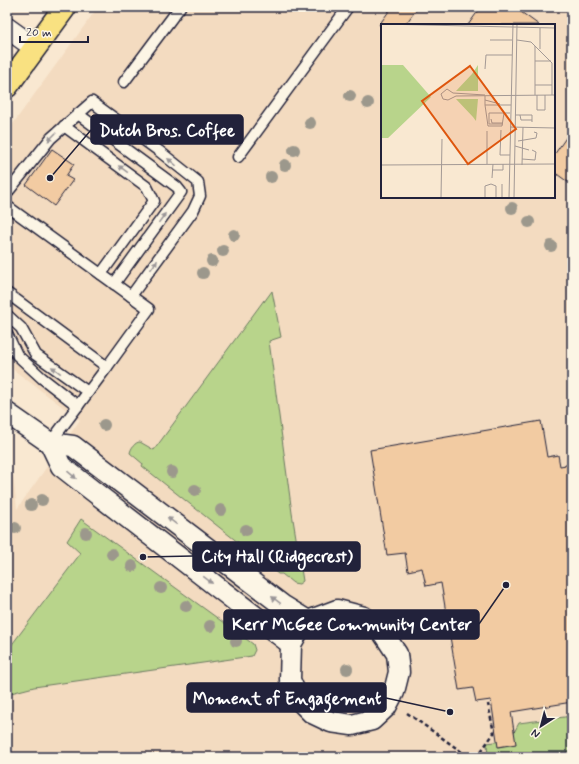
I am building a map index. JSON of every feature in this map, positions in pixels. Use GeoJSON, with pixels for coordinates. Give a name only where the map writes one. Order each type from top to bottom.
{"type":"FeatureCollection","features":[{"type":"Feature","properties":{"kind":"main road"},"geometry":{"type":"LineString","coordinates":[[7,86],[65,7]]}},
{"type":"Feature","properties":{"kind":"street"},"geometry":{"type":"LineString","coordinates":[[7,28],[35,48]]}},
{"type":"Feature","properties":{"kind":"street"},"geometry":{"type":"LineString","coordinates":[[7,413],[50,443],[73,446],[282,605],[308,621]]}},
{"type":"Feature","properties":{"kind":"street"},"geometry":{"type":"LineString","coordinates":[[50,443],[61,466],[291,644]]}},
{"type":"Feature","properties":{"kind":"street"},"geometry":{"type":"LineString","coordinates":[[337,610],[364,617],[384,633],[397,654],[400,672],[394,692],[386,706],[372,720],[352,725],[331,722],[312,713],[298,699],[290,680],[291,644],[299,630],[308,621],[337,610]]}},
{"type":"Feature","properties":{"kind":"lane"},"geometry":{"type":"LineString","coordinates":[[124,82],[180,7]]}},
{"type":"Feature","properties":{"kind":"lane"},"geometry":{"type":"LineString","coordinates":[[238,157],[348,7]]}},
{"type":"Feature","properties":{"kind":"lane"},"geometry":{"type":"LineString","coordinates":[[7,193],[51,138],[92,102],[198,182],[200,196],[193,211],[131,296]]}},
{"type":"Feature","properties":{"kind":"lane"},"geometry":{"type":"LineString","coordinates":[[78,114],[178,187],[181,192],[114,284]]}},
{"type":"Feature","properties":{"kind":"lane"},"geometry":{"type":"LineString","coordinates":[[64,126],[148,187],[154,201],[101,274]]}},
{"type":"Feature","properties":{"kind":"lane"},"geometry":{"type":"LineString","coordinates":[[7,206],[149,309],[50,443]]}},
{"type":"Feature","properties":{"kind":"lane"},"geometry":{"type":"LineString","coordinates":[[7,294],[107,367]]}},
{"type":"Feature","properties":{"kind":"lane"},"geometry":{"type":"LineString","coordinates":[[7,315],[21,328],[36,355],[88,392]]}},
{"type":"Feature","properties":{"kind":"lane"},"geometry":{"type":"LineString","coordinates":[[7,334],[17,355],[42,378],[78,406]]}},
{"type":"Feature","properties":{"kind":"path"},"geometry":{"type":"LineString","coordinates":[[477,757],[494,733],[488,704]]}},
{"type":"Feature","properties":{"kind":"path"},"geometry":{"type":"LineString","coordinates":[[407,713],[469,757]]}},
{"type":"Feature","properties":{"kind":"shaded area"},"geometry":{"type":"Polygon","coordinates":[[[98,7],[560,7],[572,16],[572,757],[7,757],[7,471],[13,475],[17,509],[80,420],[7,365],[7,132],[98,7]]]}},
{"type":"Feature","properties":{"kind":"green space"},"geometry":{"type":"Polygon","coordinates":[[[272,291],[281,337],[269,341],[292,513],[303,581],[299,584],[293,583],[282,574],[278,574],[142,466],[143,464],[130,453],[131,449],[136,443],[140,442],[154,450],[272,291]]]}},
{"type":"Feature","properties":{"kind":"green space"},"geometry":{"type":"Polygon","coordinates":[[[81,519],[253,644],[255,650],[252,656],[34,687],[7,694],[7,651],[80,554],[67,541],[81,519]]]}},
{"type":"Feature","properties":{"kind":"green space"},"geometry":{"type":"Polygon","coordinates":[[[572,716],[572,757],[488,757],[487,743],[510,740],[519,723],[572,716]]]}},
{"type":"Feature","properties":{"kind":"building"},"geometry":{"type":"Polygon","coordinates":[[[392,7],[418,7],[406,24],[379,25],[392,7]]]}},
{"type":"Feature","properties":{"kind":"building"},"geometry":{"type":"Polygon","coordinates":[[[481,7],[514,7],[538,24],[469,24],[481,7]]]}},
{"type":"Feature","properties":{"kind":"building"},"geometry":{"type":"Polygon","coordinates":[[[572,129],[572,185],[555,173],[555,154],[572,129]]]}},
{"type":"Feature","properties":{"kind":"building"},"geometry":{"type":"Polygon","coordinates":[[[52,149],[74,164],[66,176],[73,180],[54,206],[26,185],[52,149]]]}},
{"type":"Feature","properties":{"kind":"building"},"geometry":{"type":"Polygon","coordinates":[[[541,421],[547,457],[558,455],[560,466],[572,464],[572,702],[511,712],[516,744],[498,747],[491,700],[476,702],[473,688],[459,690],[441,583],[426,586],[422,568],[408,571],[405,553],[387,555],[370,450],[541,421]]]}},
{"type":"Feature","properties":{"kind":"place","name":"Dutch Bros. Coffee"},"geometry":{"type":"Point","coordinates":[50,178]}},
{"type":"Feature","properties":{"kind":"place","name":"City Hall (Ridgecrest)"},"geometry":{"type":"Point","coordinates":[143,557]}},
{"type":"Feature","properties":{"kind":"place","name":"Kerr McGee Community Center"},"geometry":{"type":"Point","coordinates":[506,585]}},
{"type":"Feature","properties":{"kind":"place","name":"Moment of Engagement"},"geometry":{"type":"Point","coordinates":[450,712]}}]}
